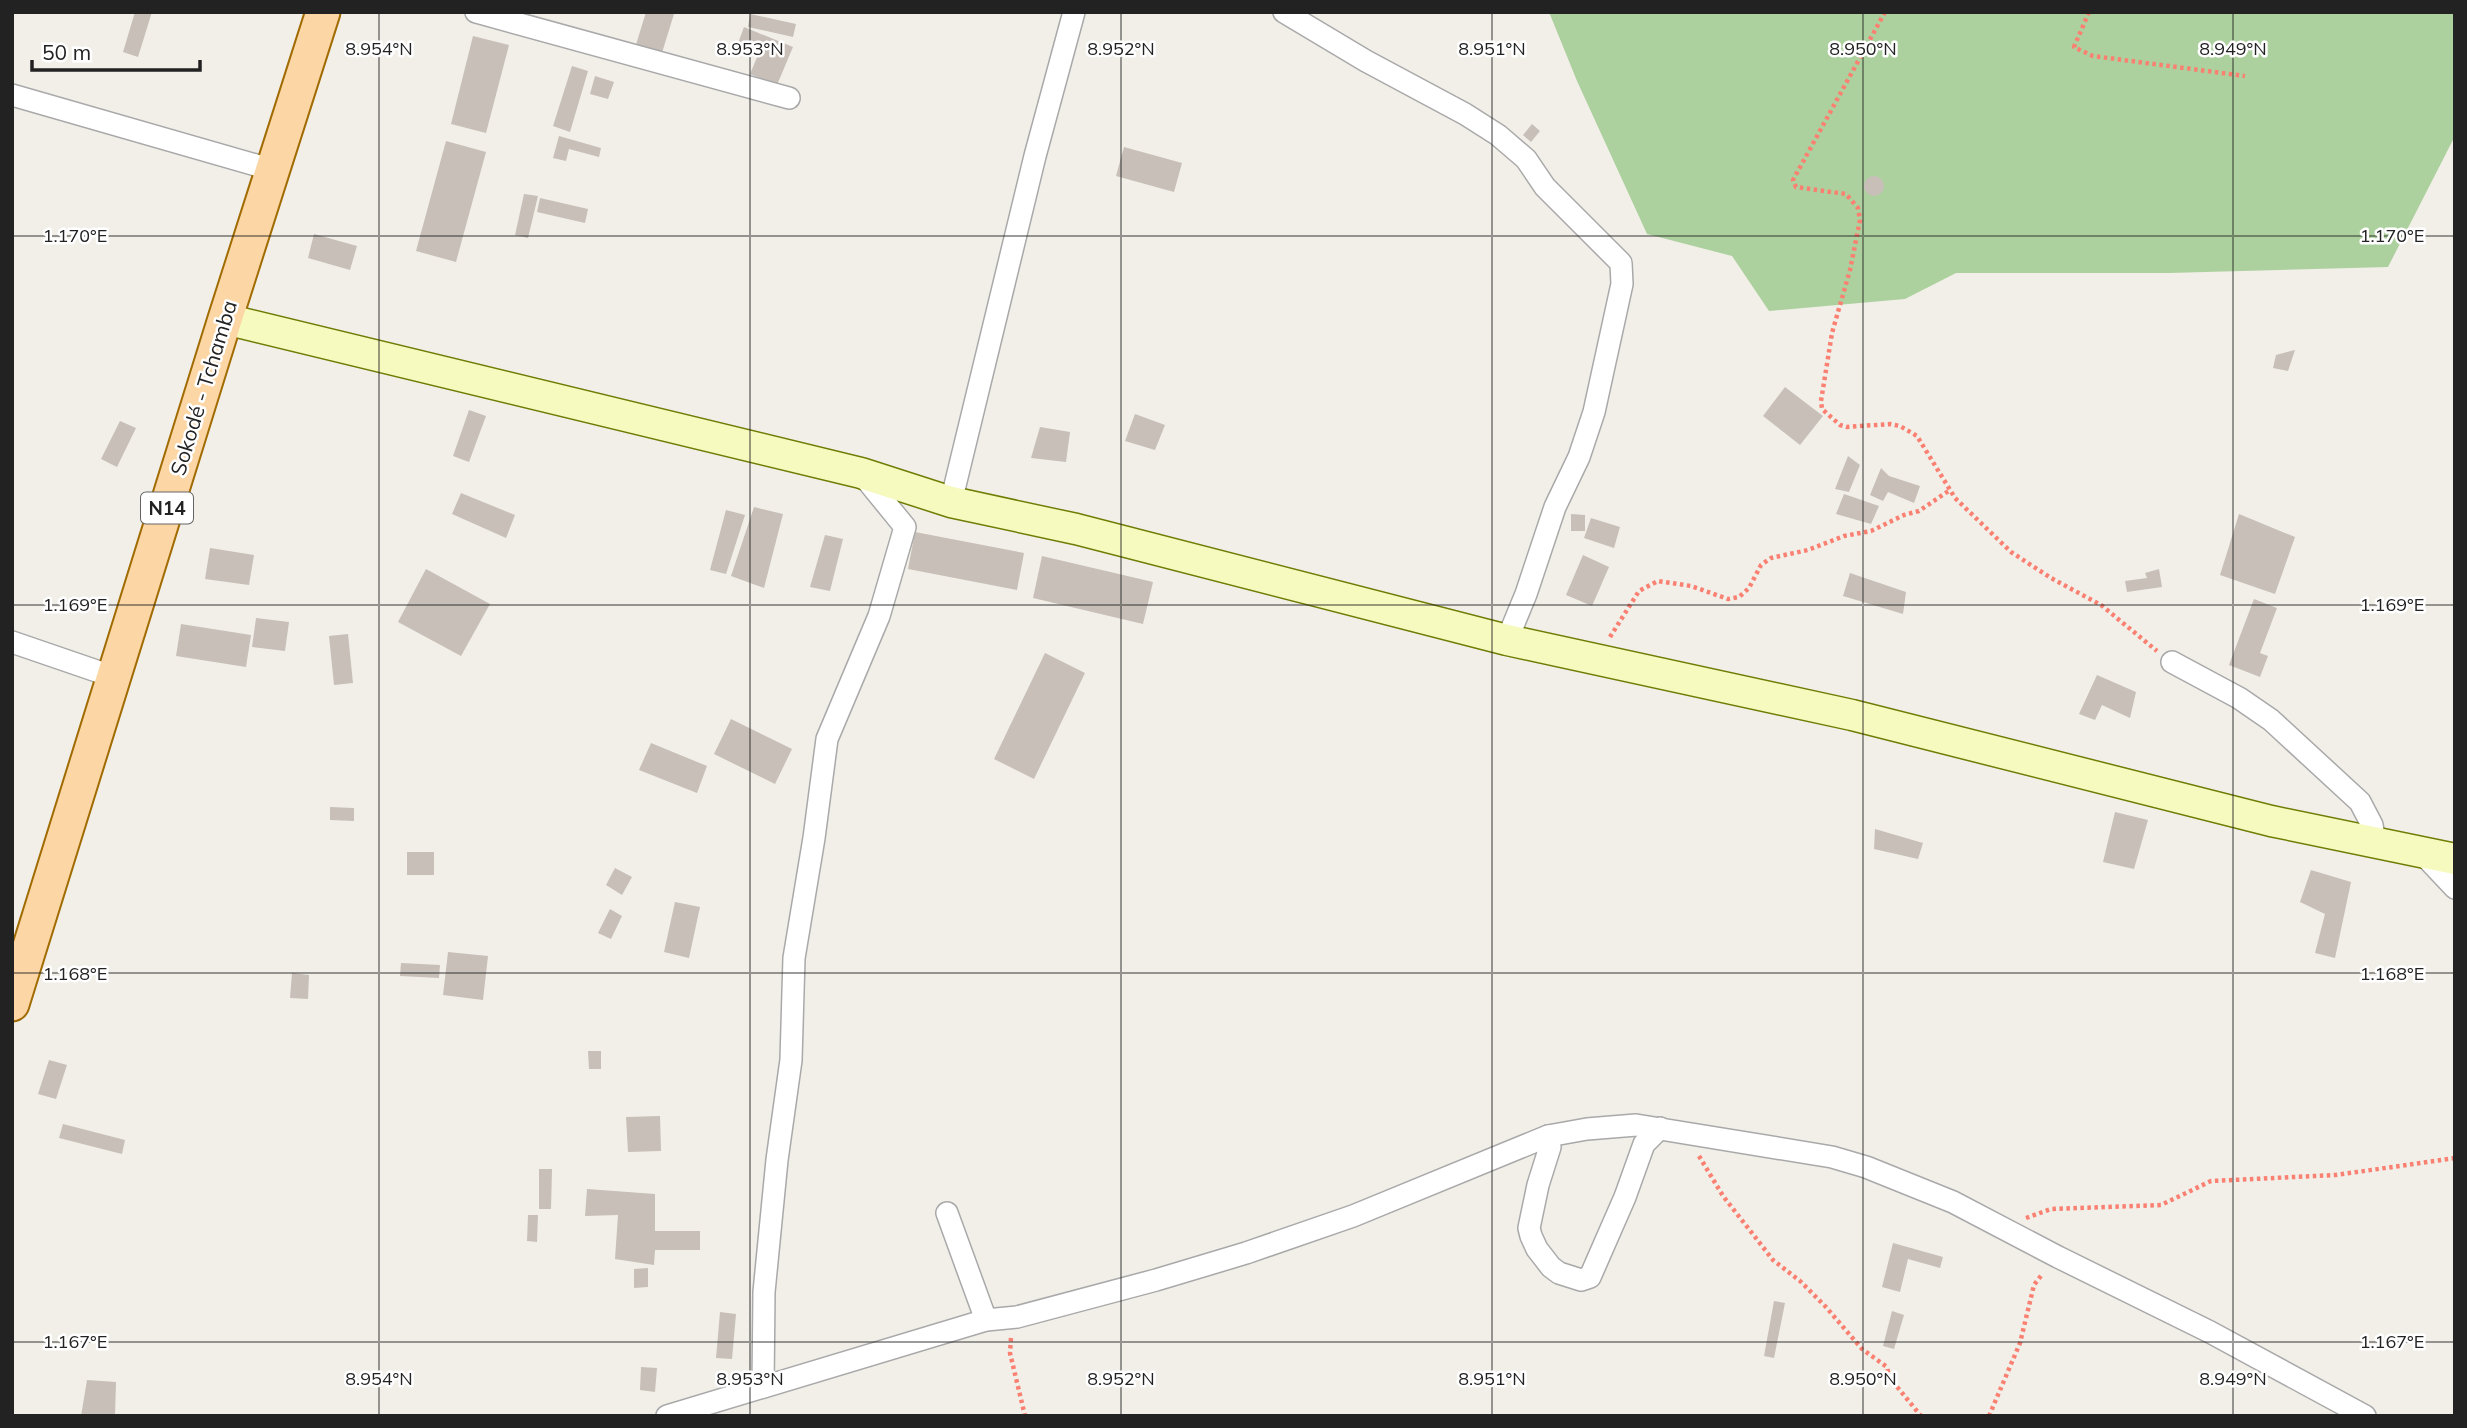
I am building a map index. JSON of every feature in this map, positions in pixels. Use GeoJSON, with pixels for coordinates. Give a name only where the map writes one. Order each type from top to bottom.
{"type":"FeatureCollection","features":[{"type":"Feature","properties":{"kind":"main road","name":"Sokodé - Tchamba"},"geometry":{"type":"LineString","coordinates":[[12,1004],[323,12]]}},
{"type":"Feature","properties":{"kind":"main road"},"geometry":{"type":"LineString","coordinates":[[225,319],[860,473],[951,502],[1076,529],[1507,640],[1852,715],[2270,821],[2455,859]]}},
{"type":"Feature","properties":{"kind":"street"},"geometry":{"type":"LineString","coordinates":[[476,12],[789,98]]}},
{"type":"Feature","properties":{"kind":"street"},"geometry":{"type":"LineString","coordinates":[[951,502],[1035,156],[1074,12]]}},
{"type":"Feature","properties":{"kind":"street"},"geometry":{"type":"LineString","coordinates":[[1284,12],[1498,135],[1526,159],[1545,187],[1621,262],[1622,284],[1594,412],[1579,457],[1555,507],[1526,594],[1507,640]]}},
{"type":"Feature","properties":{"kind":"street"},"geometry":{"type":"LineString","coordinates":[[12,95],[273,170]]}},
{"type":"Feature","properties":{"kind":"street"},"geometry":{"type":"LineString","coordinates":[[763,1387],[764,1292],[791,1060],[794,958],[827,739],[879,616],[905,527],[860,473]]}},
{"type":"Feature","properties":{"kind":"street"},"geometry":{"type":"LineString","coordinates":[[12,642],[114,677]]}},
{"type":"Feature","properties":{"kind":"street"},"geometry":{"type":"LineString","coordinates":[[2172,662],[2239,698],[2270,720],[2360,802],[2372,825],[2375,842]]}},
{"type":"Feature","properties":{"kind":"street"},"geometry":{"type":"LineString","coordinates":[[2419,850],[2455,888]]}},
{"type":"Feature","properties":{"kind":"street"},"geometry":{"type":"LineString","coordinates":[[667,1416],[986,1320],[1017,1317],[1156,1280],[1353,1216],[1548,1136],[1587,1129],[1636,1125],[1832,1157],[1866,1167],[1953,1202],[2002,1226],[2058,1257],[2210,1332],[2365,1416]]}},
{"type":"Feature","properties":{"kind":"street"},"geometry":{"type":"LineString","coordinates":[[1548,1136],[1550,1147],[1541,1169],[1529,1227],[1531,1236],[1551,1267],[1568,1277],[1581,1279],[1590,1277],[1625,1197],[1644,1144],[1660,1128]]}},
{"type":"Feature","properties":{"kind":"street"},"geometry":{"type":"LineString","coordinates":[[947,1213],[986,1320]]}},
{"type":"Feature","properties":{"kind":"path"},"geometry":{"type":"LineString","coordinates":[[1885,12],[1793,180],[1796,187],[1846,194],[1858,208],[1860,220],[1850,270],[1832,333],[1822,408],[1840,425],[1847,427],[1890,424],[1900,426],[1917,436],[1950,490],[1977,521],[2011,552],[2051,578],[2101,605],[2172,662]]}},
{"type":"Feature","properties":{"kind":"path"},"geometry":{"type":"LineString","coordinates":[[2089,12],[2074,47],[2093,56],[2245,76]]}},
{"type":"Feature","properties":{"kind":"path"},"geometry":{"type":"LineString","coordinates":[[1596,658],[1639,592],[1658,581],[1691,586],[1728,599],[1739,597],[1749,589],[1761,565],[1771,558],[1808,550],[1844,536],[1871,531],[1919,511],[1950,490]]}},
{"type":"Feature","properties":{"kind":"path"},"geometry":{"type":"LineString","coordinates":[[1685,1133],[1723,1196],[1773,1260],[1800,1281],[1825,1306],[1862,1349],[1887,1367],[1889,1377],[1921,1416]]}},
{"type":"Feature","properties":{"kind":"path"},"geometry":{"type":"LineString","coordinates":[[2002,1226],[2051,1209],[2161,1205],[2211,1181],[2336,1175],[2455,1158]]}},
{"type":"Feature","properties":{"kind":"path"},"geometry":{"type":"LineString","coordinates":[[1989,1416],[2020,1343],[2034,1285],[2058,1257]]}},
{"type":"Feature","properties":{"kind":"path"},"geometry":{"type":"LineString","coordinates":[[1017,1317],[1011,1334],[1010,1353],[1025,1416]]}},
{"type":"Feature","properties":{"kind":"green space"},"geometry":{"type":"Polygon","coordinates":[[[1549,12],[2455,12],[2455,136],[2388,267],[2169,273],[1956,273],[1905,299],[1769,311],[1732,256],[1647,234],[1577,81],[1549,12]]]}},
{"type":"Feature","properties":{"kind":"building"},"geometry":{"type":"Polygon","coordinates":[[[135,12],[152,12],[138,57],[123,52],[135,12]]]}},
{"type":"Feature","properties":{"kind":"building"},"geometry":{"type":"Polygon","coordinates":[[[646,12],[674,14],[661,56],[635,48],[646,12]]]}},
{"type":"Feature","properties":{"kind":"building"},"geometry":{"type":"Polygon","coordinates":[[[750,14],[796,24],[793,37],[748,27],[750,14]]]}},
{"type":"Feature","properties":{"kind":"building"},"geometry":{"type":"Polygon","coordinates":[[[744,27],[793,47],[777,85],[750,74],[758,55],[737,46],[744,27]]]}},
{"type":"Feature","properties":{"kind":"building"},"geometry":{"type":"Polygon","coordinates":[[[473,36],[509,45],[486,133],[451,124],[473,36]]]}},
{"type":"Feature","properties":{"kind":"building"},"geometry":{"type":"Polygon","coordinates":[[[572,66],[588,71],[570,132],[553,126],[572,66]]]}},
{"type":"Feature","properties":{"kind":"building"},"geometry":{"type":"Polygon","coordinates":[[[595,76],[614,82],[608,99],[590,94],[595,76]]]}},
{"type":"Feature","properties":{"kind":"building"},"geometry":{"type":"Polygon","coordinates":[[[1532,124],[1540,131],[1531,142],[1523,135],[1532,124]]]}},
{"type":"Feature","properties":{"kind":"building"},"geometry":{"type":"Polygon","coordinates":[[[559,136],[601,148],[599,157],[569,149],[566,161],[553,158],[559,136]]]}},
{"type":"Feature","properties":{"kind":"building"},"geometry":{"type":"Polygon","coordinates":[[[446,141],[486,152],[456,262],[416,251],[446,141]]]}},
{"type":"Feature","properties":{"kind":"building"},"geometry":{"type":"Polygon","coordinates":[[[1124,147],[1182,163],[1174,192],[1116,176],[1124,147]]]}},
{"type":"Feature","properties":{"kind":"building"},"geometry":{"type":"Polygon","coordinates":[[[1874,176],[1881,179],[1884,186],[1881,193],[1874,196],[1867,193],[1864,186],[1867,179],[1874,176]]]}},
{"type":"Feature","properties":{"kind":"building"},"geometry":{"type":"Polygon","coordinates":[[[524,194],[538,196],[528,238],[515,235],[524,194]]]}},
{"type":"Feature","properties":{"kind":"building"},"geometry":{"type":"Polygon","coordinates":[[[540,198],[588,209],[585,223],[537,212],[540,198]]]}},
{"type":"Feature","properties":{"kind":"building"},"geometry":{"type":"Polygon","coordinates":[[[314,234],[357,246],[350,270],[308,258],[314,234]]]}},
{"type":"Feature","properties":{"kind":"building"},"geometry":{"type":"Polygon","coordinates":[[[2295,350],[2288,371],[2273,368],[2276,355],[2295,350]]]}},
{"type":"Feature","properties":{"kind":"building"},"geometry":{"type":"Polygon","coordinates":[[[1785,387],[1823,416],[1800,445],[1763,416],[1785,387]]]}},
{"type":"Feature","properties":{"kind":"building"},"geometry":{"type":"Polygon","coordinates":[[[469,410],[486,416],[469,462],[453,456],[469,410]]]}},
{"type":"Feature","properties":{"kind":"building"},"geometry":{"type":"Polygon","coordinates":[[[1135,414],[1165,425],[1155,450],[1125,441],[1135,414]]]}},
{"type":"Feature","properties":{"kind":"building"},"geometry":{"type":"Polygon","coordinates":[[[120,421],[136,428],[117,467],[101,459],[120,421]]]}},
{"type":"Feature","properties":{"kind":"building"},"geometry":{"type":"Polygon","coordinates":[[[1040,427],[1070,432],[1066,462],[1031,458],[1040,427]]]}},
{"type":"Feature","properties":{"kind":"building"},"geometry":{"type":"Polygon","coordinates":[[[1848,456],[1860,465],[1849,492],[1835,489],[1848,456]]]}},
{"type":"Feature","properties":{"kind":"building"},"geometry":{"type":"Polygon","coordinates":[[[1881,468],[1889,476],[1920,486],[1914,503],[1888,492],[1883,501],[1870,495],[1881,468]]]}},
{"type":"Feature","properties":{"kind":"building"},"geometry":{"type":"Polygon","coordinates":[[[461,493],[515,515],[506,538],[452,514],[461,493]]]}},
{"type":"Feature","properties":{"kind":"building"},"geometry":{"type":"Polygon","coordinates":[[[1844,494],[1879,506],[1871,524],[1836,514],[1844,494]]]}},
{"type":"Feature","properties":{"kind":"building"},"geometry":{"type":"Polygon","coordinates":[[[754,507],[783,514],[764,588],[731,576],[754,507]]]}},
{"type":"Feature","properties":{"kind":"building"},"geometry":{"type":"Polygon","coordinates":[[[726,510],[745,515],[726,574],[710,570],[726,510]]]}},
{"type":"Feature","properties":{"kind":"building"},"geometry":{"type":"Polygon","coordinates":[[[1571,514],[1585,515],[1585,531],[1571,531],[1571,514]]]}},
{"type":"Feature","properties":{"kind":"building"},"geometry":{"type":"Polygon","coordinates":[[[2239,514],[2295,537],[2275,594],[2220,575],[2239,514]]]}},
{"type":"Feature","properties":{"kind":"building"},"geometry":{"type":"Polygon","coordinates":[[[1591,518],[1620,527],[1614,548],[1584,538],[1591,518]]]}},
{"type":"Feature","properties":{"kind":"building"},"geometry":{"type":"Polygon","coordinates":[[[915,532],[1024,553],[1017,590],[908,569],[915,532]]]}},
{"type":"Feature","properties":{"kind":"building"},"geometry":{"type":"Polygon","coordinates":[[[825,535],[843,539],[830,591],[810,587],[825,535]]]}},
{"type":"Feature","properties":{"kind":"building"},"geometry":{"type":"Polygon","coordinates":[[[210,548],[254,555],[249,585],[205,579],[210,548]]]}},
{"type":"Feature","properties":{"kind":"building"},"geometry":{"type":"Polygon","coordinates":[[[1583,555],[1609,567],[1592,606],[1566,595],[1583,555]]]}},
{"type":"Feature","properties":{"kind":"building"},"geometry":{"type":"Polygon","coordinates":[[[1042,556],[1153,582],[1143,624],[1033,598],[1042,556]]]}},
{"type":"Feature","properties":{"kind":"building"},"geometry":{"type":"Polygon","coordinates":[[[426,569],[490,604],[461,656],[398,622],[426,569]]]}},
{"type":"Feature","properties":{"kind":"building"},"geometry":{"type":"Polygon","coordinates":[[[2159,569],[2162,587],[2127,592],[2125,581],[2147,578],[2145,573],[2159,569]]]}},
{"type":"Feature","properties":{"kind":"building"},"geometry":{"type":"Polygon","coordinates":[[[1850,573],[1906,592],[1903,614],[1843,596],[1850,573]]]}},
{"type":"Feature","properties":{"kind":"building"},"geometry":{"type":"Polygon","coordinates":[[[2254,599],[2277,608],[2260,653],[2268,656],[2260,677],[2229,665],[2254,599]]]}},
{"type":"Feature","properties":{"kind":"building"},"geometry":{"type":"Polygon","coordinates":[[[256,618],[289,622],[285,651],[252,647],[256,618]]]}},
{"type":"Feature","properties":{"kind":"building"},"geometry":{"type":"Polygon","coordinates":[[[181,624],[251,635],[246,667],[176,656],[181,624]]]}},
{"type":"Feature","properties":{"kind":"building"},"geometry":{"type":"Polygon","coordinates":[[[348,634],[353,683],[334,685],[329,636],[348,634]]]}},
{"type":"Feature","properties":{"kind":"building"},"geometry":{"type":"Polygon","coordinates":[[[1045,653],[1085,673],[1034,779],[994,759],[1045,653]]]}},
{"type":"Feature","properties":{"kind":"building"},"geometry":{"type":"Polygon","coordinates":[[[2097,675],[2136,692],[2130,718],[2102,705],[2095,720],[2079,714],[2097,675]]]}},
{"type":"Feature","properties":{"kind":"building"},"geometry":{"type":"Polygon","coordinates":[[[731,719],[792,749],[775,784],[714,754],[731,719]]]}},
{"type":"Feature","properties":{"kind":"building"},"geometry":{"type":"Polygon","coordinates":[[[651,743],[707,766],[697,793],[639,770],[651,743]]]}},
{"type":"Feature","properties":{"kind":"building"},"geometry":{"type":"Polygon","coordinates":[[[330,807],[354,808],[354,821],[330,820],[330,807]]]}},
{"type":"Feature","properties":{"kind":"building"},"geometry":{"type":"Polygon","coordinates":[[[2115,812],[2148,820],[2134,869],[2103,862],[2115,812]]]}},
{"type":"Feature","properties":{"kind":"building"},"geometry":{"type":"Polygon","coordinates":[[[1875,829],[1923,843],[1918,859],[1874,849],[1875,829]]]}},
{"type":"Feature","properties":{"kind":"building"},"geometry":{"type":"Polygon","coordinates":[[[407,852],[434,852],[434,875],[407,875],[407,852]]]}},
{"type":"Feature","properties":{"kind":"building"},"geometry":{"type":"Polygon","coordinates":[[[615,868],[632,877],[622,895],[606,885],[615,868]]]}},
{"type":"Feature","properties":{"kind":"building"},"geometry":{"type":"Polygon","coordinates":[[[2311,870],[2351,882],[2335,958],[2315,953],[2325,914],[2300,902],[2311,870]]]}},
{"type":"Feature","properties":{"kind":"building"},"geometry":{"type":"Polygon","coordinates":[[[675,902],[700,907],[689,958],[664,952],[675,902]]]}},
{"type":"Feature","properties":{"kind":"building"},"geometry":{"type":"Polygon","coordinates":[[[610,909],[622,916],[611,939],[598,933],[610,909]]]}},
{"type":"Feature","properties":{"kind":"building"},"geometry":{"type":"Polygon","coordinates":[[[448,952],[488,956],[483,1000],[443,995],[448,952]]]}},
{"type":"Feature","properties":{"kind":"building"},"geometry":{"type":"Polygon","coordinates":[[[401,963],[440,965],[439,978],[400,976],[401,963]]]}},
{"type":"Feature","properties":{"kind":"building"},"geometry":{"type":"Polygon","coordinates":[[[292,973],[309,975],[308,999],[290,998],[292,973]]]}},
{"type":"Feature","properties":{"kind":"building"},"geometry":{"type":"Polygon","coordinates":[[[588,1051],[601,1051],[601,1069],[589,1069],[588,1051]]]}},
{"type":"Feature","properties":{"kind":"building"},"geometry":{"type":"Polygon","coordinates":[[[49,1060],[67,1065],[56,1099],[38,1094],[49,1060]]]}},
{"type":"Feature","properties":{"kind":"building"},"geometry":{"type":"Polygon","coordinates":[[[660,1116],[661,1151],[628,1152],[626,1117],[660,1116]]]}},
{"type":"Feature","properties":{"kind":"building"},"geometry":{"type":"Polygon","coordinates":[[[63,1124],[125,1140],[122,1154],[59,1138],[63,1124]]]}},
{"type":"Feature","properties":{"kind":"building"},"geometry":{"type":"Polygon","coordinates":[[[539,1169],[552,1169],[551,1209],[539,1209],[539,1169]]]}},
{"type":"Feature","properties":{"kind":"building"},"geometry":{"type":"Polygon","coordinates":[[[587,1189],[655,1194],[655,1231],[700,1231],[700,1250],[655,1250],[654,1265],[615,1259],[618,1215],[585,1216],[587,1189]]]}},
{"type":"Feature","properties":{"kind":"building"},"geometry":{"type":"Polygon","coordinates":[[[528,1215],[538,1215],[537,1242],[527,1241],[528,1215]]]}},
{"type":"Feature","properties":{"kind":"building"},"geometry":{"type":"Polygon","coordinates":[[[1893,1243],[1943,1257],[1940,1268],[1908,1259],[1900,1292],[1882,1287],[1893,1243]]]}},
{"type":"Feature","properties":{"kind":"building"},"geometry":{"type":"Polygon","coordinates":[[[648,1268],[648,1287],[634,1288],[634,1269],[648,1268]]]}},
{"type":"Feature","properties":{"kind":"building"},"geometry":{"type":"Polygon","coordinates":[[[1774,1301],[1785,1303],[1774,1358],[1764,1356],[1774,1301]]]}},
{"type":"Feature","properties":{"kind":"building"},"geometry":{"type":"Polygon","coordinates":[[[1892,1311],[1904,1315],[1894,1349],[1883,1346],[1892,1311]]]}},
{"type":"Feature","properties":{"kind":"building"},"geometry":{"type":"Polygon","coordinates":[[[720,1312],[736,1314],[732,1359],[716,1358],[720,1312]]]}},
{"type":"Feature","properties":{"kind":"building"},"geometry":{"type":"Polygon","coordinates":[[[641,1367],[657,1368],[655,1392],[640,1390],[641,1367]]]}},
{"type":"Feature","properties":{"kind":"building"},"geometry":{"type":"Polygon","coordinates":[[[87,1380],[116,1382],[115,1416],[81,1416],[87,1380]]]}}]}
